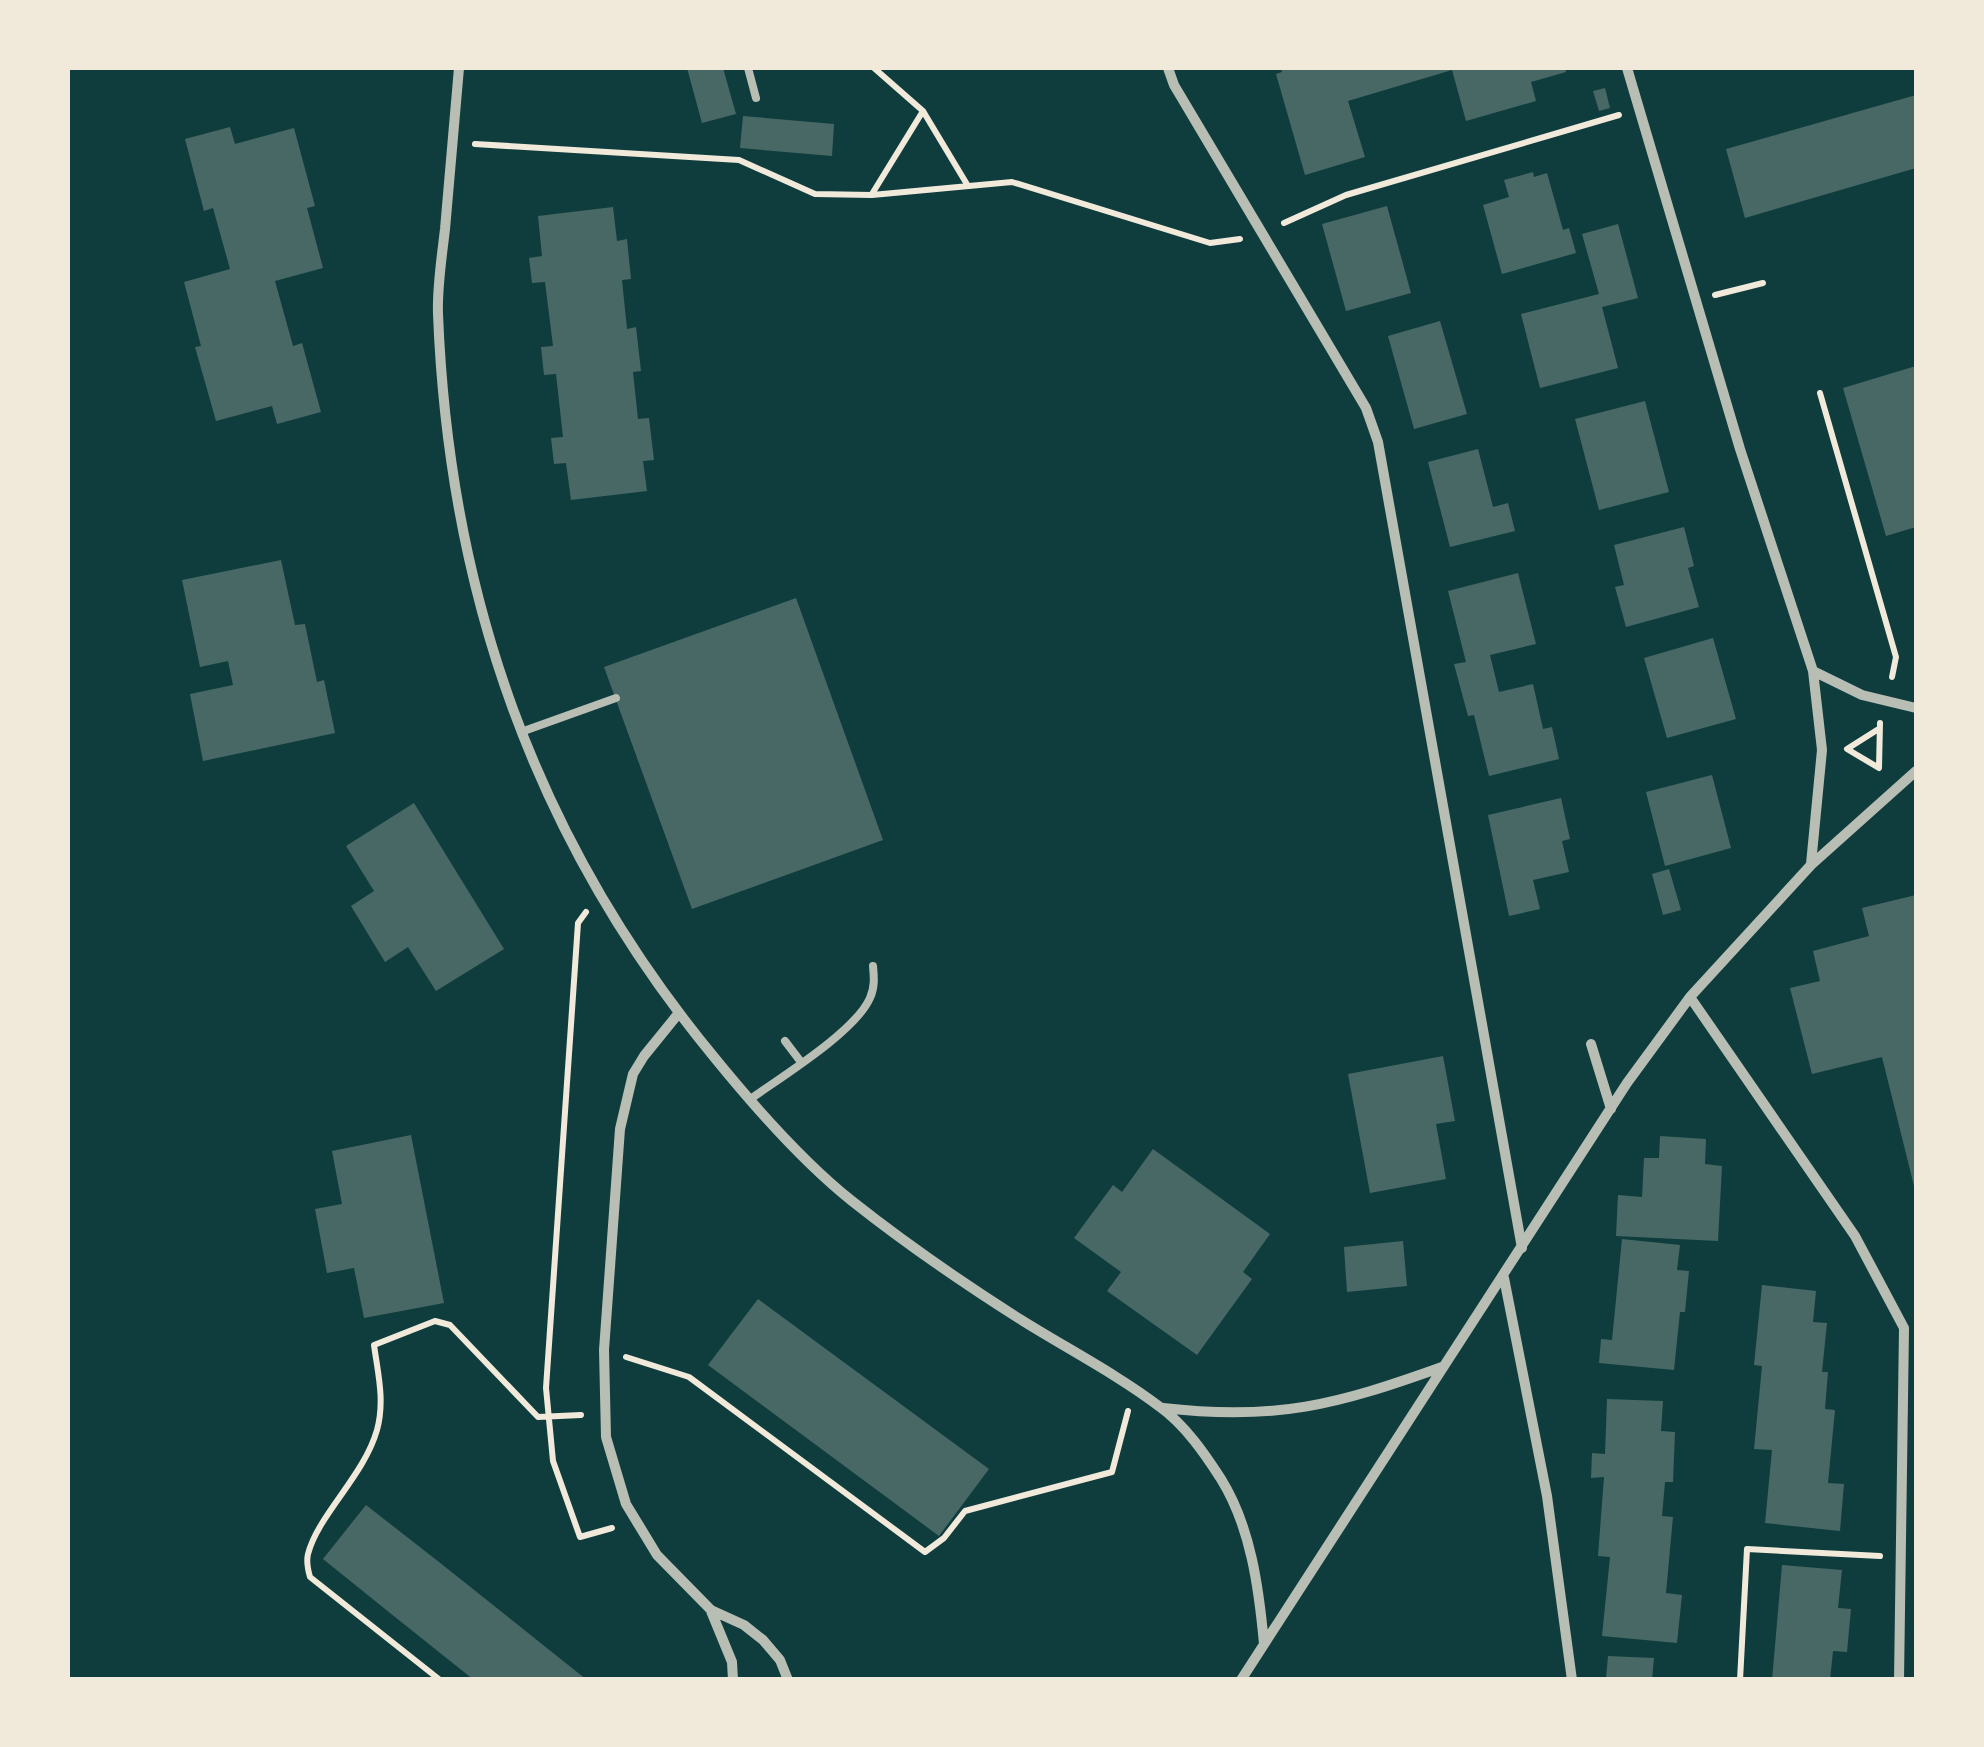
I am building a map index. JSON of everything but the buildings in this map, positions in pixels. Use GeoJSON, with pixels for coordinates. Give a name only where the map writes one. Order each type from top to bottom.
{"type":"FeatureCollection","features":[{"type":"Feature","properties":{"kind":"street"},"geometry":{"type":"LineString","coordinates":[[459,68],[437,308],[446,430],[462,534],[488,642],[522,732],[598,894],[678,1014],[749,1100],[850,1199],[1011,1313],[1162,1408],[1204,1454],[1238,1514],[1260,1599],[1264,1644]]}},
{"type":"Feature","properties":{"kind":"street"},"geometry":{"type":"LineString","coordinates":[[1168,68],[1174,85],[1366,408],[1378,442],[1522,1248]]}},
{"type":"Feature","properties":{"kind":"street"},"geometry":{"type":"LineString","coordinates":[[1627,68],[1740,449],[1813,671],[1822,750],[1811,865]]}},
{"type":"Feature","properties":{"kind":"street"},"geometry":{"type":"LineString","coordinates":[[1813,671],[1886,703],[1916,708]]}},
{"type":"Feature","properties":{"kind":"street"},"geometry":{"type":"LineString","coordinates":[[1241,1680],[1611,1109],[1690,997],[1811,865],[1916,771]]}},
{"type":"Feature","properties":{"kind":"street"},"geometry":{"type":"LineString","coordinates":[[1690,997],[1855,1236],[1904,1328],[1899,1680]]}},
{"type":"Feature","properties":{"kind":"street"},"geometry":{"type":"LineString","coordinates":[[678,1014],[644,1056],[625,1097],[615,1167],[604,1414],[613,1467],[635,1521],[657,1555],[711,1610],[744,1625],[763,1640],[780,1660],[788,1680]]}},
{"type":"Feature","properties":{"kind":"street"},"geometry":{"type":"LineString","coordinates":[[1591,1044],[1611,1109]]}},
{"type":"Feature","properties":{"kind":"street"},"geometry":{"type":"LineString","coordinates":[[1504,1278],[1548,1496],[1572,1680]]}},
{"type":"Feature","properties":{"kind":"street"},"geometry":{"type":"LineString","coordinates":[[1162,1408],[1239,1415],[1309,1408],[1442,1367]]}},
{"type":"Feature","properties":{"kind":"street"},"geometry":{"type":"LineString","coordinates":[[1904,1389],[1916,1389]]}},
{"type":"Feature","properties":{"kind":"street"},"geometry":{"type":"LineString","coordinates":[[711,1610],[732,1662],[733,1680]]}},
{"type":"Feature","properties":{"kind":"lane"},"geometry":{"type":"LineString","coordinates":[[748,68],[756,98]]}},
{"type":"Feature","properties":{"kind":"lane"},"geometry":{"type":"LineString","coordinates":[[522,732],[616,698]]}},
{"type":"Feature","properties":{"kind":"lane"},"geometry":{"type":"LineString","coordinates":[[749,1100],[846,1028],[862,1011],[873,990],[872,966]]}},
{"type":"Feature","properties":{"kind":"lane"},"geometry":{"type":"LineString","coordinates":[[785,1041],[801,1062]]}},
{"type":"Feature","properties":{"kind":"path"},"geometry":{"type":"LineString","coordinates":[[874,68],[923,111],[968,186]]}},
{"type":"Feature","properties":{"kind":"path"},"geometry":{"type":"LineString","coordinates":[[1286,222],[1346,195],[1639,109]]}},
{"type":"Feature","properties":{"kind":"path"},"geometry":{"type":"LineString","coordinates":[[872,195],[923,111]]}},
{"type":"Feature","properties":{"kind":"path"},"geometry":{"type":"LineString","coordinates":[[452,143],[739,160],[815,194],[872,195],[1012,182],[1210,243],[1262,235]]}},
{"type":"Feature","properties":{"kind":"path"},"geometry":{"type":"LineString","coordinates":[[1696,300],[1762,283]]}},
{"type":"Feature","properties":{"kind":"path"},"geometry":{"type":"LineString","coordinates":[[1820,393],[1896,657],[1886,703]]}},
{"type":"Feature","properties":{"kind":"path"},"geometry":{"type":"LineString","coordinates":[[1878,730],[1878,749],[1879,768],[1847,749],[1878,730]]}},
{"type":"Feature","properties":{"kind":"path"},"geometry":{"type":"LineString","coordinates":[[598,894],[578,923],[548,1332],[547,1416],[552,1461],[580,1538],[635,1521]]}},
{"type":"Feature","properties":{"kind":"path"},"geometry":{"type":"LineString","coordinates":[[440,1680],[310,1577],[308,1567],[315,1538],[362,1466],[377,1430],[382,1396],[374,1345],[434,1321],[450,1325],[538,1417],[604,1414]]}},
{"type":"Feature","properties":{"kind":"path"},"geometry":{"type":"LineString","coordinates":[[604,1350],[689,1377],[925,1552],[944,1538],[966,1511],[1112,1472],[1133,1390]]}},
{"type":"Feature","properties":{"kind":"path"},"geometry":{"type":"LineString","coordinates":[[1740,1680],[1747,1549],[1860,1555]]}}]}
